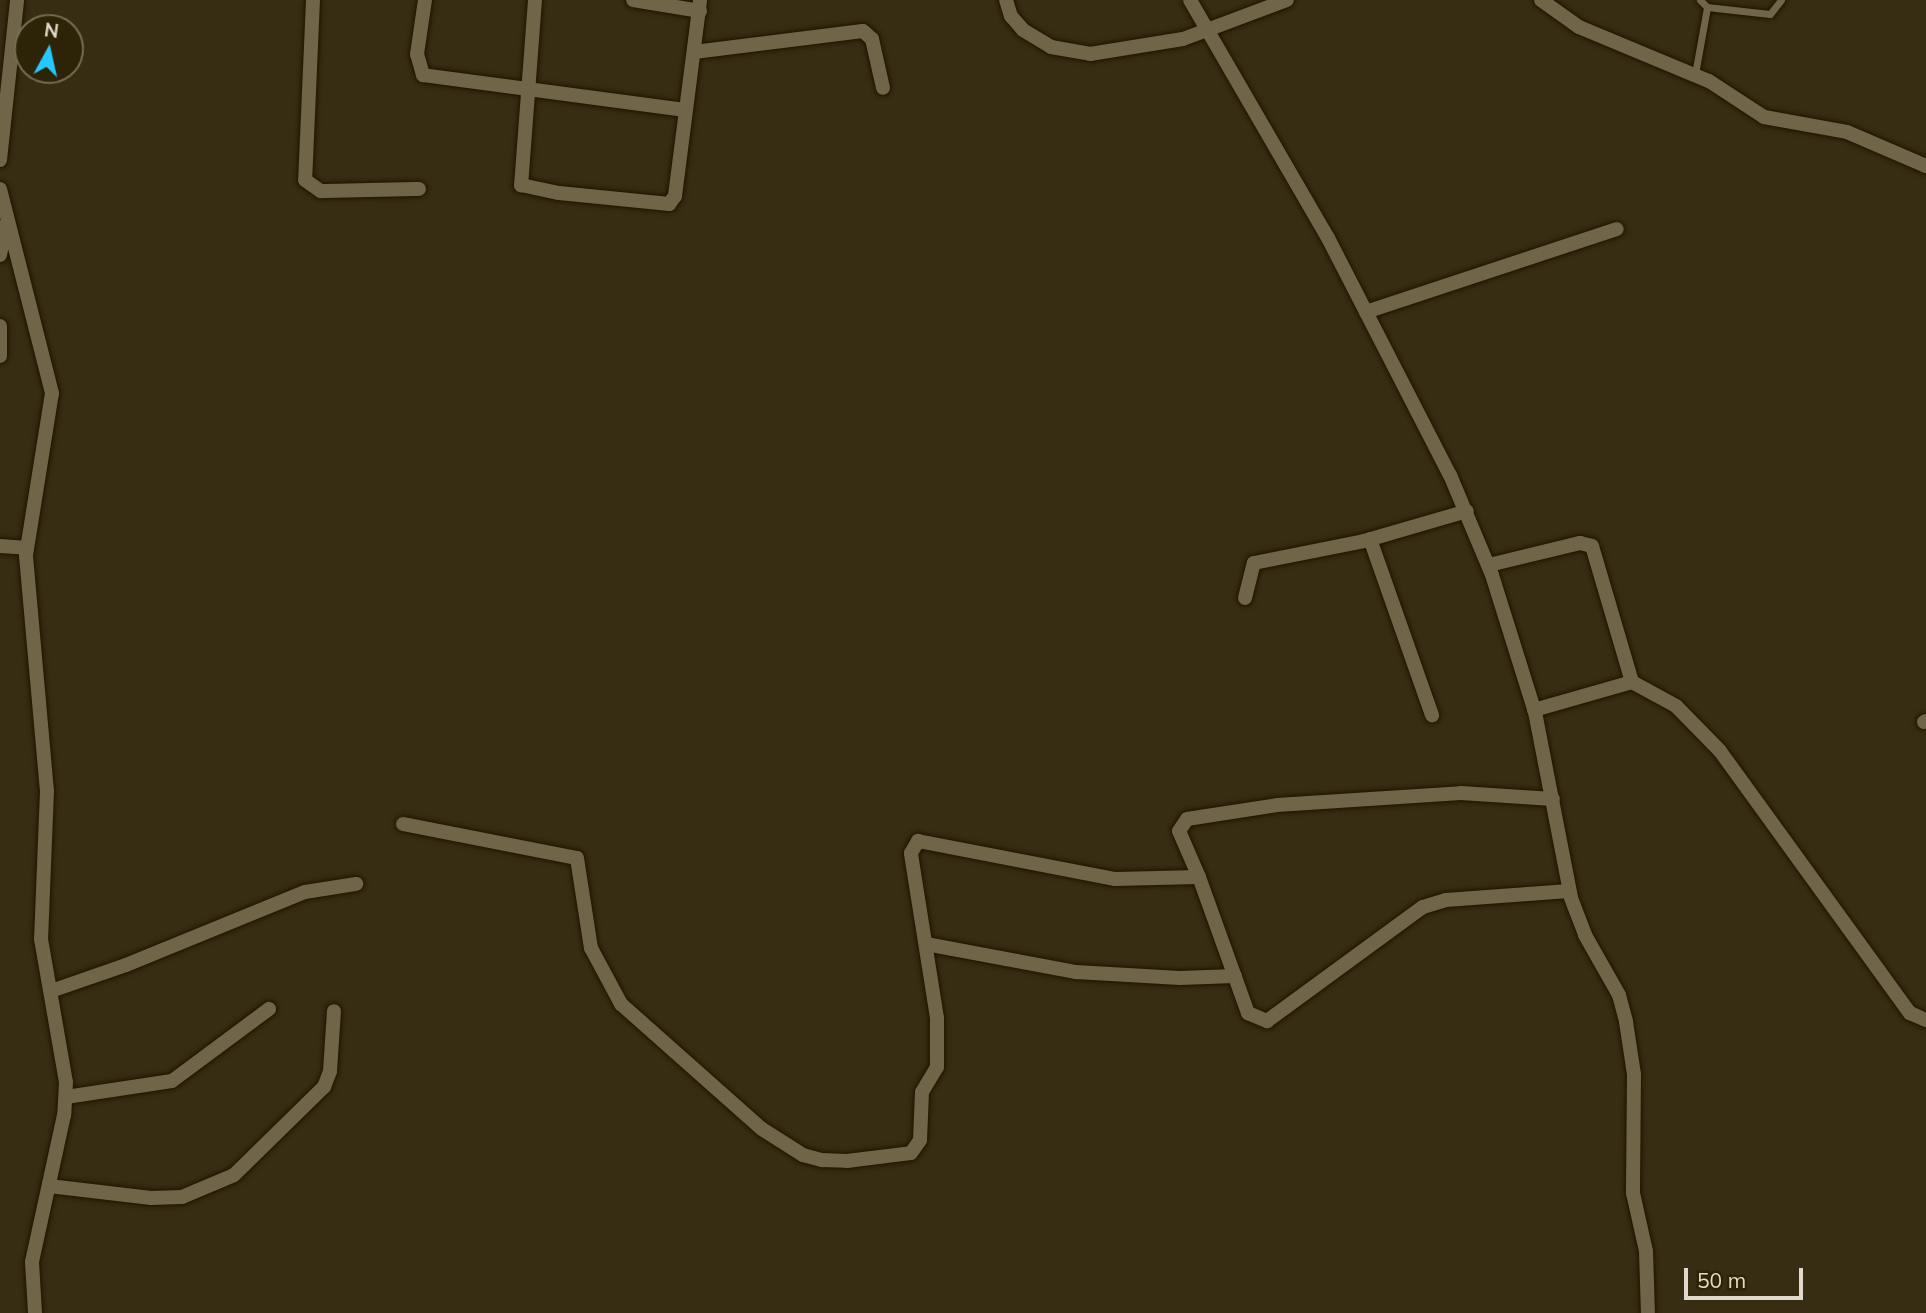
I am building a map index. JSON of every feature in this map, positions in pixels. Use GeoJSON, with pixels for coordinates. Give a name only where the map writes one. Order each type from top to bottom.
{"type":"FeatureCollection","features":[{"type":"Feature","properties":{"kind":"street"},"geometry":{"type":"LineString","coordinates":[[0,160],[17,0]]}},
{"type":"Feature","properties":{"kind":"street"},"geometry":{"type":"LineString","coordinates":[[313,0],[305,180],[321,191],[419,189]]}},
{"type":"Feature","properties":{"kind":"street"},"geometry":{"type":"LineString","coordinates":[[425,0],[417,54],[423,75],[686,110]]}},
{"type":"Feature","properties":{"kind":"street"},"geometry":{"type":"LineString","coordinates":[[534,0],[519,180],[525,187],[559,193],[673,202],[700,5],[633,0]]}},
{"type":"Feature","properties":{"kind":"street"},"geometry":{"type":"LineString","coordinates":[[1006,0],[1023,30],[1052,47],[1090,54],[1209,32],[1287,0]]}},
{"type":"Feature","properties":{"kind":"street"},"geometry":{"type":"LineString","coordinates":[[1190,0],[1366,312],[1467,511],[1489,565],[1534,710],[1569,891],[1585,935],[1619,995],[1626,1022],[1634,1073],[1633,1193],[1646,1251],[1648,1313]]}},
{"type":"Feature","properties":{"kind":"street"},"geometry":{"type":"LineString","coordinates":[[1541,0],[1578,27],[1695,74],[1773,121],[1847,132],[1926,166]]}},
{"type":"Feature","properties":{"kind":"street"},"geometry":{"type":"LineString","coordinates":[[694,52],[863,31],[872,39],[883,88]]}},
{"type":"Feature","properties":{"kind":"street"},"geometry":{"type":"LineString","coordinates":[[0,189],[52,393],[27,548],[47,791],[41,939],[64,1060],[66,1097],[50,1186],[32,1262],[35,1313]]}},
{"type":"Feature","properties":{"kind":"street"},"geometry":{"type":"LineString","coordinates":[[0,255],[7,224]]}},
{"type":"Feature","properties":{"kind":"street"},"geometry":{"type":"LineString","coordinates":[[1366,312],[1617,229]]}},
{"type":"Feature","properties":{"kind":"street"},"geometry":{"type":"LineString","coordinates":[[0,326],[0,356]]}},
{"type":"Feature","properties":{"kind":"street"},"geometry":{"type":"LineString","coordinates":[[1245,598],[1254,563],[1370,539],[1467,511]]}},
{"type":"Feature","properties":{"kind":"street"},"geometry":{"type":"LineString","coordinates":[[1370,539],[1432,715]]}},
{"type":"Feature","properties":{"kind":"street"},"geometry":{"type":"LineString","coordinates":[[1489,565],[1580,543],[1592,546],[1632,682],[1699,725],[1910,1013],[1926,1020]]}},
{"type":"Feature","properties":{"kind":"street"},"geometry":{"type":"LineString","coordinates":[[0,546],[27,548]]}},
{"type":"Feature","properties":{"kind":"street"},"geometry":{"type":"LineString","coordinates":[[1534,710],[1632,682]]}},
{"type":"Feature","properties":{"kind":"street"},"geometry":{"type":"LineString","coordinates":[[1553,799],[1461,793],[1277,805],[1187,819],[1179,831],[1199,877],[1248,1013],[1267,1021],[1423,907],[1446,900],[1569,891]]}},
{"type":"Feature","properties":{"kind":"street"},"geometry":{"type":"LineString","coordinates":[[403,824],[578,858],[591,948],[621,1004],[762,1129],[803,1155],[822,1160],[847,1161],[915,1150],[922,1131],[922,1092],[937,1059],[937,1018],[911,853],[918,841],[1115,879],[1199,877]]}},
{"type":"Feature","properties":{"kind":"street"},"geometry":{"type":"LineString","coordinates":[[51,991],[126,965],[305,891],[356,884]]}},
{"type":"Feature","properties":{"kind":"street"},"geometry":{"type":"LineString","coordinates":[[926,944],[1076,972],[1181,978],[1235,976]]}},
{"type":"Feature","properties":{"kind":"street"},"geometry":{"type":"LineString","coordinates":[[66,1097],[172,1081],[269,1009]]}},
{"type":"Feature","properties":{"kind":"street"},"geometry":{"type":"LineString","coordinates":[[50,1186],[151,1198],[182,1197],[234,1175],[324,1087],[330,1071],[334,1011]]}},
{"type":"Feature","properties":{"kind":"lane"},"geometry":{"type":"LineString","coordinates":[[1700,0],[1707,7],[1770,14],[1781,0]]}},
{"type":"Feature","properties":{"kind":"lane"},"geometry":{"type":"LineString","coordinates":[[1695,74],[1707,7]]}}]}
